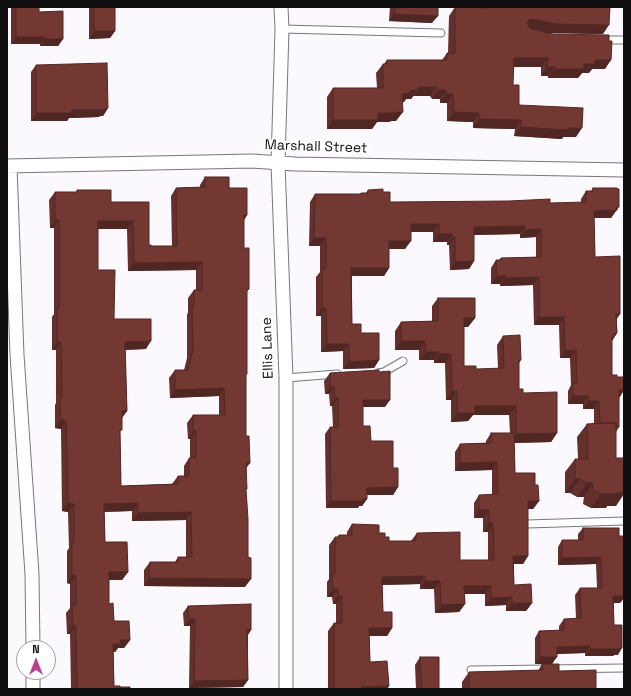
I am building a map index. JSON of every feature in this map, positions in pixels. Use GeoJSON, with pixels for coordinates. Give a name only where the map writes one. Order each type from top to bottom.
{"type":"FeatureCollection","features":[{"type":"Feature","properties":{"kind":"street","name":"Ellis Lane"},"geometry":{"type":"LineString","coordinates":[[281,7],[282,29],[278,163],[286,378],[286,689]]}},
{"type":"Feature","properties":{"kind":"street","name":"Marshall Street"},"geometry":{"type":"LineString","coordinates":[[8,166],[252,161],[278,163],[624,170]]}},
{"type":"Feature","properties":{"kind":"street"},"geometry":{"type":"LineString","coordinates":[[8,166],[17,355],[32,574],[32,640]]}},
{"type":"Feature","properties":{"kind":"lane"},"geometry":{"type":"LineString","coordinates":[[282,29],[441,33]]}},
{"type":"Feature","properties":{"kind":"lane"},"geometry":{"type":"LineString","coordinates":[[592,40],[624,40]]}},
{"type":"Feature","properties":{"kind":"lane"},"geometry":{"type":"LineString","coordinates":[[369,373],[384,372],[402,361]]}},
{"type":"Feature","properties":{"kind":"lane"},"geometry":{"type":"LineString","coordinates":[[286,378],[346,374]]}},
{"type":"Feature","properties":{"kind":"lane"},"geometry":{"type":"LineString","coordinates":[[527,524],[624,521]]}},
{"type":"Feature","properties":{"kind":"lane"},"geometry":{"type":"LineString","coordinates":[[471,670],[624,668]]}},
{"type":"Feature","properties":{"kind":"building"},"geometry":{"type":"Polygon","coordinates":[[[16,7],[39,7],[39,12],[63,11],[63,39],[45,39],[45,37],[16,37],[16,7]]]}},
{"type":"Feature","properties":{"kind":"building"},"geometry":{"type":"Polygon","coordinates":[[[94,7],[115,7],[115,31],[94,31],[94,7]]]}},
{"type":"Feature","properties":{"kind":"building"},"geometry":{"type":"Polygon","coordinates":[[[395,7],[438,7],[438,16],[394,14],[395,7]]]}},
{"type":"Feature","properties":{"kind":"building"},"geometry":{"type":"Polygon","coordinates":[[[455,7],[610,7],[609,25],[555,24],[533,19],[529,20],[527,23],[531,29],[553,34],[609,35],[609,41],[612,41],[611,60],[595,60],[595,64],[584,64],[584,69],[555,69],[555,67],[547,67],[548,58],[514,58],[513,85],[519,85],[519,105],[583,108],[582,128],[568,128],[568,130],[521,127],[521,120],[479,119],[479,113],[454,112],[453,94],[446,94],[446,90],[438,90],[436,87],[419,87],[418,90],[410,90],[410,93],[402,94],[403,112],[378,113],[378,120],[333,120],[333,88],[383,88],[383,64],[387,64],[387,60],[447,60],[447,53],[455,53],[455,7]]]}},
{"type":"Feature","properties":{"kind":"building"},"geometry":{"type":"Polygon","coordinates":[[[107,63],[108,108],[104,110],[72,110],[72,113],[36,113],[36,65],[107,63]]]}},
{"type":"Feature","properties":{"kind":"building"},"geometry":{"type":"Polygon","coordinates":[[[205,177],[229,177],[229,188],[247,188],[247,215],[244,215],[244,248],[249,248],[249,289],[247,291],[246,436],[249,436],[250,463],[246,463],[246,489],[248,557],[251,558],[251,579],[149,578],[150,562],[178,562],[178,557],[192,557],[191,512],[138,513],[138,503],[104,504],[105,542],[127,542],[128,572],[109,572],[109,604],[113,603],[114,621],[129,621],[130,640],[120,640],[121,644],[113,644],[114,686],[130,687],[130,689],[77,689],[76,626],[73,626],[72,605],[76,605],[76,576],[72,575],[74,504],[68,503],[66,421],[61,420],[60,404],[62,397],[61,342],[57,342],[57,309],[59,309],[59,220],[55,220],[55,192],[77,192],[77,190],[111,190],[111,202],[149,202],[149,245],[177,246],[176,188],[205,187],[205,177]],[[98,221],[98,270],[115,270],[114,319],[151,319],[151,341],[125,342],[127,411],[122,411],[122,430],[120,430],[121,486],[178,484],[178,476],[189,476],[189,458],[196,458],[196,431],[193,431],[193,415],[225,415],[224,388],[175,390],[175,370],[188,370],[193,350],[192,307],[194,307],[194,290],[202,290],[202,262],[134,263],[133,221],[98,221]]]}},
{"type":"Feature","properties":{"kind":"building"},"geometry":{"type":"Polygon","coordinates":[[[593,188],[619,189],[619,207],[617,207],[617,210],[594,211],[595,257],[620,256],[620,314],[616,314],[617,333],[614,334],[614,337],[612,337],[612,375],[624,377],[624,390],[619,390],[619,427],[616,427],[616,423],[600,423],[599,401],[588,401],[588,396],[573,396],[573,383],[577,383],[576,350],[565,351],[564,317],[539,317],[539,277],[506,278],[506,276],[497,276],[496,260],[501,260],[501,258],[541,257],[541,229],[525,230],[525,226],[474,227],[474,261],[455,262],[455,237],[452,237],[452,234],[439,234],[439,224],[411,224],[411,241],[389,241],[389,268],[351,268],[352,324],[361,324],[361,333],[379,333],[379,360],[349,362],[349,344],[327,344],[326,308],[322,308],[322,269],[326,269],[326,238],[314,238],[315,194],[361,194],[368,193],[368,190],[383,189],[383,192],[390,192],[390,202],[509,201],[550,199],[550,203],[586,202],[586,191],[593,191],[593,188]]]}},
{"type":"Feature","properties":{"kind":"building"},"geometry":{"type":"Polygon","coordinates":[[[438,298],[475,298],[475,318],[464,318],[464,366],[476,366],[476,369],[504,368],[503,336],[520,335],[521,360],[519,360],[519,389],[523,389],[523,393],[557,392],[557,433],[516,434],[516,406],[475,406],[475,413],[457,413],[457,391],[452,391],[451,354],[426,352],[425,341],[401,341],[401,322],[438,321],[438,298]]]}},
{"type":"Feature","properties":{"kind":"building"},"geometry":{"type":"Polygon","coordinates":[[[379,370],[379,372],[390,371],[390,400],[363,400],[363,426],[370,426],[371,441],[393,441],[393,468],[398,468],[398,487],[367,488],[367,499],[363,499],[363,501],[331,501],[330,427],[338,427],[338,398],[335,398],[334,387],[330,387],[330,373],[379,370]]]}},
{"type":"Feature","properties":{"kind":"building"},"geometry":{"type":"Polygon","coordinates":[[[616,423],[616,458],[624,458],[624,492],[616,494],[601,494],[593,490],[593,483],[587,483],[580,479],[575,479],[575,459],[588,459],[587,424],[616,423]]]}},
{"type":"Feature","properties":{"kind":"building"},"geometry":{"type":"Polygon","coordinates":[[[491,433],[514,433],[515,473],[535,473],[535,485],[538,485],[539,501],[528,501],[528,556],[513,556],[514,585],[531,584],[532,603],[512,603],[512,597],[491,598],[491,586],[464,586],[465,604],[441,605],[440,581],[425,581],[425,576],[382,577],[383,612],[392,612],[392,628],[369,628],[370,662],[387,661],[389,686],[361,687],[361,689],[334,689],[334,623],[342,623],[342,596],[338,596],[338,589],[333,589],[332,574],[335,574],[335,537],[339,537],[339,535],[352,535],[352,524],[379,525],[379,533],[385,533],[385,537],[389,537],[389,541],[415,541],[417,533],[460,532],[460,560],[494,560],[493,523],[489,523],[489,510],[479,510],[479,495],[498,494],[497,462],[460,463],[460,444],[491,443],[491,433]]]}},
{"type":"Feature","properties":{"kind":"building"},"geometry":{"type":"Polygon","coordinates":[[[583,528],[619,528],[619,536],[624,536],[624,596],[613,596],[614,625],[622,625],[622,648],[590,649],[590,646],[557,647],[557,657],[540,657],[539,631],[564,630],[564,619],[581,618],[580,588],[602,588],[601,557],[562,558],[562,540],[583,540],[583,528]]]}},
{"type":"Feature","properties":{"kind":"building"},"geometry":{"type":"Polygon","coordinates":[[[251,604],[251,630],[247,630],[248,680],[194,681],[195,619],[189,619],[188,606],[251,604]]]}},
{"type":"Feature","properties":{"kind":"building"},"geometry":{"type":"Polygon","coordinates":[[[420,657],[439,657],[439,689],[422,689],[420,657]]]}},
{"type":"Feature","properties":{"kind":"building"},"geometry":{"type":"Polygon","coordinates":[[[542,664],[559,664],[559,671],[596,670],[596,689],[469,689],[469,672],[543,670],[542,664]]]}}]}
